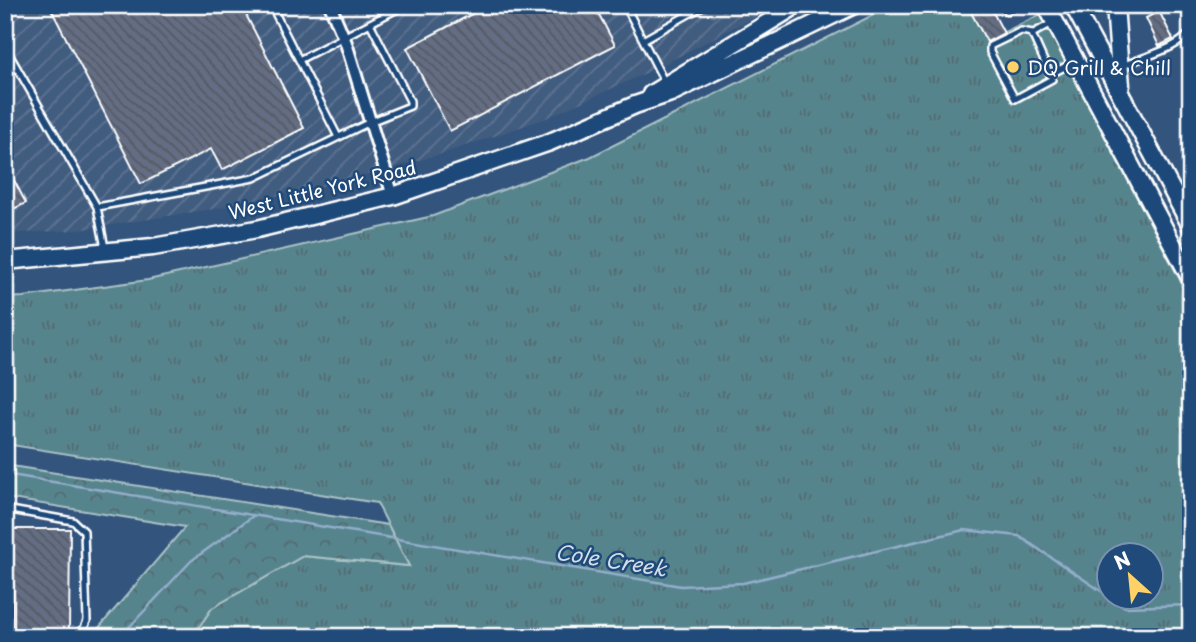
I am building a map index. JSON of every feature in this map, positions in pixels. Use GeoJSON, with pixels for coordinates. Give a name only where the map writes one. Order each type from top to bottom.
{"type":"FeatureCollection","features":[{"type":"Feature","properties":{"kind":"main road","name":"West Little York Road"},"geometry":{"type":"LineString","coordinates":[[635,106],[666,84],[797,5]]}},
{"type":"Feature","properties":{"kind":"main road","name":"West Little York Road"},"geometry":{"type":"LineString","coordinates":[[5,261],[153,247],[257,229],[393,196],[550,142],[708,77],[854,5]]}},
{"type":"Feature","properties":{"kind":"main road"},"geometry":{"type":"LineString","coordinates":[[1046,5],[1075,61],[1184,249],[1191,279]]}},
{"type":"Feature","properties":{"kind":"main road"},"geometry":{"type":"LineString","coordinates":[[1073,5],[1114,70],[1122,96],[1191,226]]}},
{"type":"Feature","properties":{"kind":"main road"},"geometry":{"type":"LineString","coordinates":[[1114,70],[1115,5]]}},
{"type":"Feature","properties":{"kind":"street"},"geometry":{"type":"LineString","coordinates":[[330,5],[344,38],[393,196]]}},
{"type":"Feature","properties":{"kind":"lane"},"geometry":{"type":"LineString","coordinates":[[271,5],[338,137]]}},
{"type":"Feature","properties":{"kind":"lane"},"geometry":{"type":"LineString","coordinates":[[299,60],[405,5]]}},
{"type":"Feature","properties":{"kind":"lane"},"geometry":{"type":"LineString","coordinates":[[625,5],[666,84]]}},
{"type":"Feature","properties":{"kind":"lane"},"geometry":{"type":"LineString","coordinates":[[643,40],[705,5]]}},
{"type":"Feature","properties":{"kind":"lane"},"geometry":{"type":"LineString","coordinates":[[1004,5],[1007,10],[1016,5]]}},
{"type":"Feature","properties":{"kind":"lane"},"geometry":{"type":"LineString","coordinates":[[1033,33],[1032,36],[1052,77],[1050,81],[1015,99],[990,52],[990,46],[1021,31],[1033,33],[1054,22]]}},
{"type":"Feature","properties":{"kind":"lane"},"geometry":{"type":"LineString","coordinates":[[97,207],[254,178],[370,122],[410,106],[410,101],[370,23]]}},
{"type":"Feature","properties":{"kind":"lane"},"geometry":{"type":"LineString","coordinates":[[1114,70],[1163,50],[1185,38],[1191,31]]}},
{"type":"Feature","properties":{"kind":"lane"},"geometry":{"type":"LineString","coordinates":[[5,47],[97,207],[106,251]]}},
{"type":"Feature","properties":{"kind":"lane"},"geometry":{"type":"LineString","coordinates":[[1051,74],[1075,61]]}},
{"type":"Feature","properties":{"kind":"lane"},"geometry":{"type":"LineString","coordinates":[[5,509],[73,521],[84,531],[87,621],[74,637]]}},
{"type":"Feature","properties":{"kind":"shaded area"},"geometry":{"type":"Polygon","coordinates":[[[5,5],[777,5],[653,70],[544,119],[445,153],[345,181],[220,208],[79,230],[5,234],[5,5]]]}},
{"type":"Feature","properties":{"kind":"green space"},"geometry":{"type":"Polygon","coordinates":[[[893,5],[969,5],[988,40],[1041,14],[1191,301],[1191,637],[192,637],[212,608],[303,556],[409,566],[377,503],[5,444],[5,298],[148,280],[433,216],[590,157],[893,5]]]}},
{"type":"Feature","properties":{"kind":"green space"},"geometry":{"type":"Polygon","coordinates":[[[5,465],[388,525],[409,566],[303,556],[212,608],[192,637],[91,637],[185,527],[5,498],[5,465]]]}},
{"type":"Feature","properties":{"kind":"building"},"geometry":{"type":"Polygon","coordinates":[[[49,5],[241,5],[304,128],[222,170],[211,149],[141,184],[49,5]]]}},
{"type":"Feature","properties":{"kind":"building"},"geometry":{"type":"Polygon","coordinates":[[[489,5],[594,5],[615,45],[450,131],[407,48],[489,5]]]}},
{"type":"Feature","properties":{"kind":"building"},"geometry":{"type":"Polygon","coordinates":[[[967,5],[989,5],[1004,33],[987,42],[967,5]]]}},
{"type":"Feature","properties":{"kind":"building"},"geometry":{"type":"Polygon","coordinates":[[[1159,11],[1173,39],[1159,46],[1146,18],[1159,11]]]}},
{"type":"Feature","properties":{"kind":"building"},"geometry":{"type":"Polygon","coordinates":[[[5,163],[26,203],[5,213],[5,163]]]}},
{"type":"Feature","properties":{"kind":"building"},"geometry":{"type":"Polygon","coordinates":[[[13,529],[70,529],[69,632],[12,632],[13,529]]]}},
{"type":"Feature","properties":{"kind":"waterway","name":"Cole Creek"},"geometry":{"type":"LineString","coordinates":[[5,474],[681,586],[743,583],[964,530],[1019,536],[1125,607],[1191,605]]}},
{"type":"Feature","properties":{"kind":"waterway"},"geometry":{"type":"LineString","coordinates":[[120,637],[191,561],[253,516]]}},
{"type":"Feature","properties":{"kind":"place","name":"DQ Grill & Chill"},"geometry":{"type":"Point","coordinates":[1013,67]}}]}
